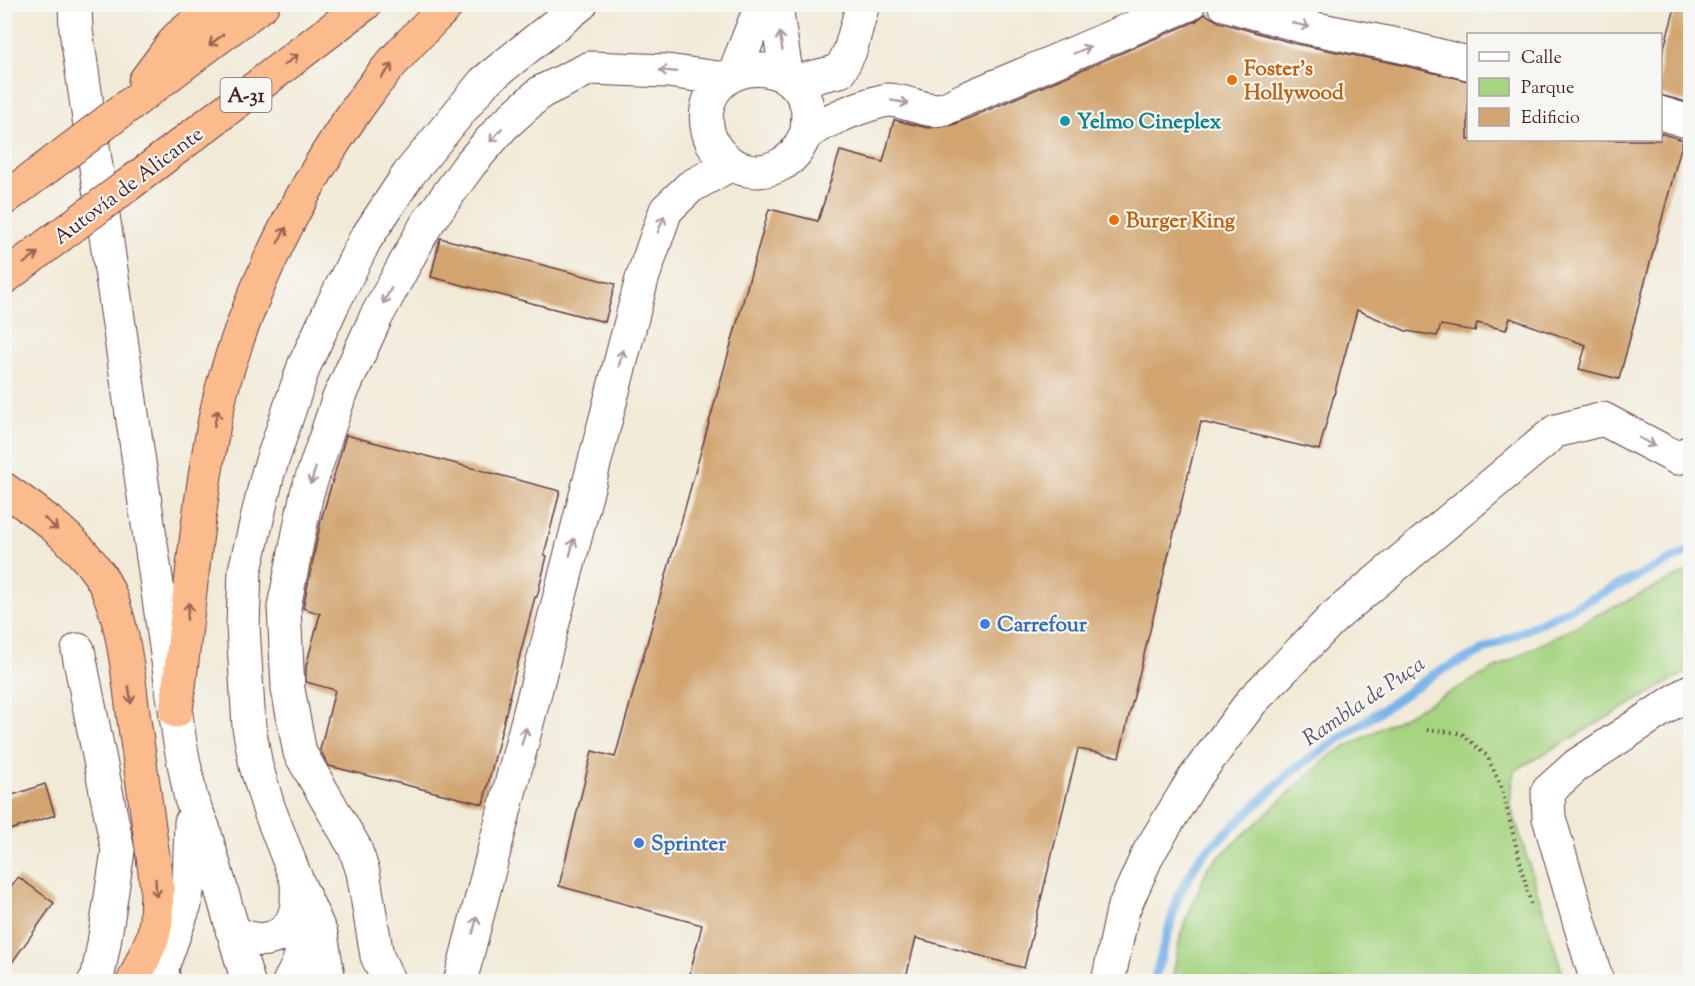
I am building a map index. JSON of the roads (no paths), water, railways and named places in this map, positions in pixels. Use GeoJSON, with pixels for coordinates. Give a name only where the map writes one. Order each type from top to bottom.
{"type":"FeatureCollection","features":[{"type":"Feature","properties":{"kind":"highway"},"geometry":{"type":"LineString","coordinates":[[124,109],[177,38],[218,4]]}},
{"type":"Feature","properties":{"kind":"highway"},"geometry":{"type":"LineString","coordinates":[[4,199],[263,4]]}},
{"type":"Feature","properties":{"kind":"highway","name":"Autovía de Alicante"},"geometry":{"type":"LineString","coordinates":[[4,278],[365,4]]}},
{"type":"Feature","properties":{"kind":"highway"},"geometry":{"type":"LineString","coordinates":[[176,711],[199,515],[210,444],[228,366],[251,305],[280,238],[332,147],[369,91],[448,4]]}},
{"type":"Feature","properties":{"kind":"highway"},"geometry":{"type":"LineString","coordinates":[[4,489],[47,519],[75,546],[99,575],[112,604],[124,647],[157,888],[153,937],[133,981]]}},
{"type":"Feature","properties":{"kind":"street"},"geometry":{"type":"LineString","coordinates":[[75,4],[78,42],[176,711],[191,799],[189,880],[185,904],[162,968],[164,981]]}},
{"type":"Feature","properties":{"kind":"street"},"geometry":{"type":"LineString","coordinates":[[290,981],[300,965],[302,952],[296,896],[256,766],[249,727],[244,669],[245,570],[268,473],[304,366],[332,306],[365,240],[408,175],[484,82],[581,4]]}},
{"type":"Feature","properties":{"kind":"street"},"geometry":{"type":"LineString","coordinates":[[389,981],[377,956],[363,872],[355,848],[300,753],[288,689],[284,607],[307,494],[338,400],[376,317],[426,225],[503,126],[541,92],[590,68],[730,76],[747,70],[761,69],[775,72],[790,80],[801,93],[807,106],[807,133],[798,150],[784,163],[767,170],[748,170],[731,164],[710,140],[706,123],[708,106],[715,91],[730,76],[759,11],[758,4]]}},
{"type":"Feature","properties":{"kind":"street"},"geometry":{"type":"LineString","coordinates":[[780,4],[777,14],[790,80]]}},
{"type":"Feature","properties":{"kind":"street"},"geometry":{"type":"LineString","coordinates":[[840,71],[850,51],[863,4]]}},
{"type":"Feature","properties":{"kind":"street"},"geometry":{"type":"LineString","coordinates":[[807,133],[854,110],[888,100],[940,110],[1189,4]]}},
{"type":"Feature","properties":{"kind":"street"},"geometry":{"type":"LineString","coordinates":[[1235,6],[1301,26],[1397,45],[1467,63]]}},
{"type":"Feature","properties":{"kind":"street"},"geometry":{"type":"LineString","coordinates":[[790,80],[840,71]]}},
{"type":"Feature","properties":{"kind":"street"},"geometry":{"type":"LineString","coordinates":[[840,71],[868,106]]}},
{"type":"Feature","properties":{"kind":"street"},"geometry":{"type":"LineString","coordinates":[[1662,114],[1690,122]]}},
{"type":"Feature","properties":{"kind":"street"},"geometry":{"type":"LineString","coordinates":[[460,981],[642,279],[666,210],[690,187],[731,164]]}},
{"type":"Feature","properties":{"kind":"street"},"geometry":{"type":"LineString","coordinates":[[1108,981],[1123,910],[1148,854],[1193,780],[1252,701],[1334,617],[1556,430],[1603,419],[1677,458],[1690,452]]}},
{"type":"Feature","properties":{"kind":"street"},"geometry":{"type":"LineString","coordinates":[[78,650],[118,851],[104,943],[102,981]]}},
{"type":"Feature","properties":{"kind":"street"},"geometry":{"type":"LineString","coordinates":[[1597,981],[1549,818],[1548,790],[1577,765],[1690,691]]}},
{"type":"Feature","properties":{"kind":"street"},"geometry":{"type":"LineString","coordinates":[[191,799],[202,827],[248,981]]}},
{"type":"Feature","properties":{"kind":"street"},"geometry":{"type":"LineString","coordinates":[[232,930],[248,939],[264,940],[275,937],[285,931],[296,896]]}},
{"type":"Feature","properties":{"kind":"street"},"geometry":{"type":"LineString","coordinates":[[296,896],[331,947],[346,981]]}},
{"type":"Feature","properties":{"kind":"street"},"geometry":{"type":"LineString","coordinates":[[321,934],[329,981]]}},
{"type":"Feature","properties":{"kind":"waterway","name":"Rambla de Puça"},"geometry":{"type":"LineString","coordinates":[[1154,982],[1178,896],[1200,857],[1292,771],[1436,673],[1690,551]]}},
{"type":"Feature","properties":{"kind":"place","name":"Foster's Hollywood"},"geometry":{"type":"Point","coordinates":[1232,80]}},
{"type":"Feature","properties":{"kind":"place","name":"Yelmo Cineplex"},"geometry":{"type":"Point","coordinates":[1065,121]}},
{"type":"Feature","properties":{"kind":"place","name":"Burger King"},"geometry":{"type":"Point","coordinates":[1114,220]}},
{"type":"Feature","properties":{"kind":"place","name":"Carrefour"},"geometry":{"type":"Point","coordinates":[985,624]}},
{"type":"Feature","properties":{"kind":"place","name":"Sprinter"},"geometry":{"type":"Point","coordinates":[639,843]}}]}
